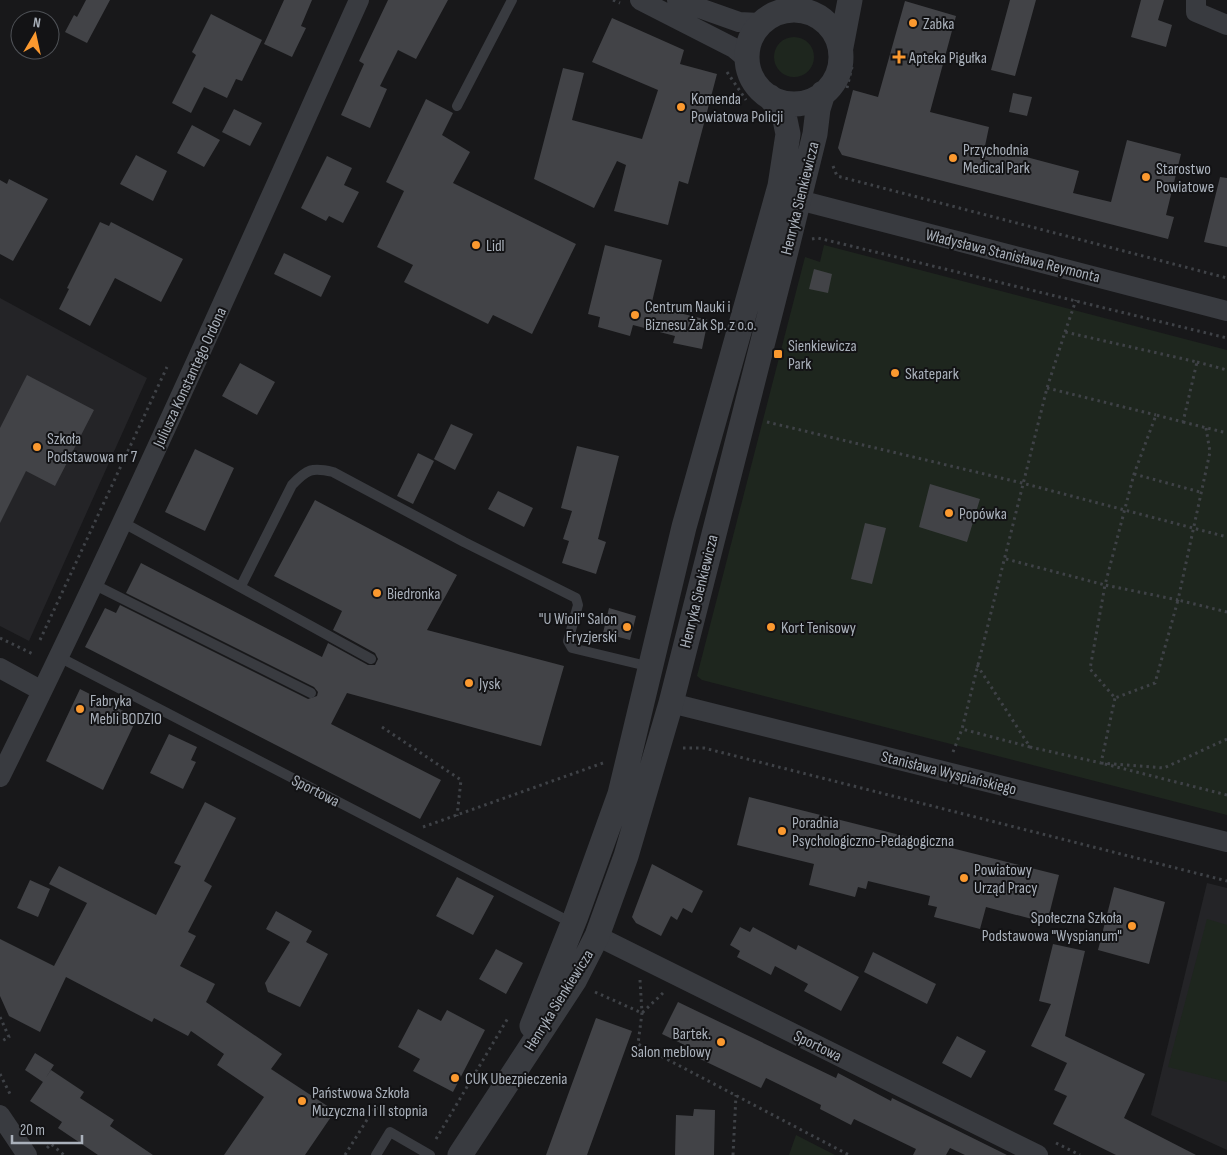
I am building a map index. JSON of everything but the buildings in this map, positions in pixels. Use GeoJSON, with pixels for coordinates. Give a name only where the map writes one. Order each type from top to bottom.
{"type":"FeatureCollection","features":[{"type":"Feature","properties":{"kind":"street","name":"Juliusza Konstantego Ordona"},"geometry":{"type":"LineString","coordinates":[[0,777],[57,662],[122,522],[359,0]]}},
{"type":"Feature","properties":{"kind":"street"},"geometry":{"type":"LineString","coordinates":[[640,0],[734,48],[746,58]]}},
{"type":"Feature","properties":{"kind":"street"},"geometry":{"type":"LineString","coordinates":[[677,0],[739,22],[760,23]]}},
{"type":"Feature","properties":{"kind":"street"},"geometry":{"type":"LineString","coordinates":[[848,53],[825,20],[812,12],[806,5],[777,12],[760,23],[750,39],[746,58],[752,79],[770,97],[786,103],[804,103],[834,95],[841,61],[848,53],[850,0]]}},
{"type":"Feature","properties":{"kind":"street"},"geometry":{"type":"LineString","coordinates":[[1196,0],[1196,12],[1227,25]]}},
{"type":"Feature","properties":{"kind":"street","name":"Henryka Sienkiewicza"},"geometry":{"type":"LineString","coordinates":[[460,1155],[574,981],[598,936],[626,856],[670,703],[815,134],[818,109],[834,95]]}},
{"type":"Feature","properties":{"kind":"street","name":"Henryka Sienkiewicza"},"geometry":{"type":"LineString","coordinates":[[517,1066],[620,794],[686,518],[786,160],[788,134],[784,115],[770,97]]}},
{"type":"Feature","properties":{"kind":"street","name":"Władysława Stanisława Reymonta"},"geometry":{"type":"LineString","coordinates":[[800,193],[1227,311]]}},
{"type":"Feature","properties":{"kind":"street"},"geometry":{"type":"LineString","coordinates":[[0,668],[42,692]]}},
{"type":"Feature","properties":{"kind":"street","name":"Stanisława Wyspiańskiego"},"geometry":{"type":"LineString","coordinates":[[670,703],[1227,842]]}},
{"type":"Feature","properties":{"kind":"street","name":"Sportowa"},"geometry":{"type":"LineString","coordinates":[[598,936],[1038,1155]]}},
{"type":"Feature","properties":{"kind":"street"},"geometry":{"type":"LineString","coordinates":[[3,1127],[27,1155]]}},
{"type":"Feature","properties":{"kind":"lane"},"geometry":{"type":"LineString","coordinates":[[457,106],[512,0]]}},
{"type":"Feature","properties":{"kind":"lane"},"geometry":{"type":"LineString","coordinates":[[241,586],[292,485],[304,472],[318,468],[333,472],[464,542],[576,598],[578,605],[568,641],[572,648],[650,667]]}},
{"type":"Feature","properties":{"kind":"lane"},"geometry":{"type":"LineString","coordinates":[[122,522],[241,586],[370,659]]}},
{"type":"Feature","properties":{"kind":"lane"},"geometry":{"type":"LineString","coordinates":[[93,584],[311,693]]}},
{"type":"Feature","properties":{"kind":"lane","name":"Sportowa"},"geometry":{"type":"LineString","coordinates":[[57,662],[400,834],[572,923]]}},
{"type":"Feature","properties":{"kind":"lane"},"geometry":{"type":"LineString","coordinates":[[376,1155],[390,1132],[430,1155]]}},
{"type":"Feature","properties":{"kind":"path"},"geometry":{"type":"LineString","coordinates":[[834,95],[848,53]]}},
{"type":"Feature","properties":{"kind":"path"},"geometry":{"type":"LineString","coordinates":[[832,161],[837,176],[1227,278]]}},
{"type":"Feature","properties":{"kind":"path"},"geometry":{"type":"LineString","coordinates":[[806,243],[818,238],[1227,338]]}},
{"type":"Feature","properties":{"kind":"path"},"geometry":{"type":"LineString","coordinates":[[953,752],[962,729],[1006,559],[1022,483],[1047,388],[1076,300]]}},
{"type":"Feature","properties":{"kind":"path"},"geometry":{"type":"LineString","coordinates":[[1065,332],[1227,370]]}},
{"type":"Feature","properties":{"kind":"path"},"geometry":{"type":"LineString","coordinates":[[1183,422],[1197,362]]}},
{"type":"Feature","properties":{"kind":"path"},"geometry":{"type":"LineString","coordinates":[[1047,388],[1227,433]]}},
{"type":"Feature","properties":{"kind":"path"},"geometry":{"type":"LineString","coordinates":[[1115,698],[1090,670],[1105,585],[1123,511],[1134,474],[1156,416]]}},
{"type":"Feature","properties":{"kind":"path"},"geometry":{"type":"LineString","coordinates":[[764,421],[1022,483],[1227,537]]}},
{"type":"Feature","properties":{"kind":"path"},"geometry":{"type":"LineString","coordinates":[[1115,698],[1155,683],[1178,600],[1192,528],[1210,452],[1206,428]]}},
{"type":"Feature","properties":{"kind":"path"},"geometry":{"type":"LineString","coordinates":[[1134,474],[1200,492]]}},
{"type":"Feature","properties":{"kind":"path"},"geometry":{"type":"LineString","coordinates":[[1006,559],[1105,585],[1227,612]]}},
{"type":"Feature","properties":{"kind":"path"},"geometry":{"type":"LineString","coordinates":[[0,638],[57,662]]}},
{"type":"Feature","properties":{"kind":"path"},"geometry":{"type":"LineString","coordinates":[[978,665],[1030,747]]}},
{"type":"Feature","properties":{"kind":"path"},"geometry":{"type":"LineString","coordinates":[[1101,763],[1115,698]]}},
{"type":"Feature","properties":{"kind":"path"},"geometry":{"type":"LineString","coordinates":[[382,727],[460,780],[457,816]]}},
{"type":"Feature","properties":{"kind":"path"},"geometry":{"type":"LineString","coordinates":[[962,729],[1227,795]]}},
{"type":"Feature","properties":{"kind":"path"},"geometry":{"type":"LineString","coordinates":[[1101,763],[1164,768],[1227,739]]}},
{"type":"Feature","properties":{"kind":"path"},"geometry":{"type":"LineString","coordinates":[[679,753],[683,748],[704,748],[1227,881]]}},
{"type":"Feature","properties":{"kind":"path"},"geometry":{"type":"LineString","coordinates":[[944,750],[962,755]]}},
{"type":"Feature","properties":{"kind":"path"},"geometry":{"type":"LineString","coordinates":[[400,834],[457,816],[611,760]]}},
{"type":"Feature","properties":{"kind":"path"},"geometry":{"type":"LineString","coordinates":[[639,978],[642,1013],[638,1044],[849,1155]]}},
{"type":"Feature","properties":{"kind":"path"},"geometry":{"type":"LineString","coordinates":[[436,1139],[511,1014]]}},
{"type":"Feature","properties":{"kind":"path"},"geometry":{"type":"LineString","coordinates":[[0,1017],[9,1037],[0,1042]]}},
{"type":"Feature","properties":{"kind":"path"},"geometry":{"type":"LineString","coordinates":[[733,1155],[736,1095]]}},
{"type":"Feature","properties":{"kind":"path"},"geometry":{"type":"LineString","coordinates":[[1054,1142],[1080,1155]]}},
{"type":"Feature","properties":{"kind":"shaded area"},"geometry":{"type":"Polygon","coordinates":[[[794,37],[808,43],[814,57],[808,71],[794,77],[780,71],[774,57],[780,43],[794,37]]]}},
{"type":"Feature","properties":{"kind":"shaded area"},"geometry":{"type":"Polygon","coordinates":[[[824,245],[1227,350],[1227,815],[702,680],[697,676],[805,257],[820,262],[824,245]]]}},
{"type":"Feature","properties":{"kind":"shaded area"},"geometry":{"type":"Polygon","coordinates":[[[0,298],[147,378],[29,641],[0,626],[0,298]]]}},
{"type":"Feature","properties":{"kind":"shaded area"},"geometry":{"type":"Polygon","coordinates":[[[1207,883],[1227,888],[1227,1150],[1151,1115],[1207,883]]]}},
{"type":"Feature","properties":{"kind":"shaded area"},"geometry":{"type":"Polygon","coordinates":[[[1207,919],[1227,925],[1227,1082],[1168,1067],[1207,919]]]}},
{"type":"Feature","properties":{"kind":"shaded area"},"geometry":{"type":"Polygon","coordinates":[[[796,1135],[835,1155],[789,1155],[796,1135]]]}},
{"type":"Feature","properties":{"kind":"place","name":"Zabka"},"geometry":{"type":"Point","coordinates":[913,23]}},
{"type":"Feature","properties":{"kind":"place","name":"Apteka Pigułka"},"geometry":{"type":"Point","coordinates":[899,57]}},
{"type":"Feature","properties":{"kind":"place","name":"Komenda Powiatowa Policji"},"geometry":{"type":"Point","coordinates":[681,107]}},
{"type":"Feature","properties":{"kind":"place","name":"Przychodnia Medical Park"},"geometry":{"type":"Point","coordinates":[953,158]}},
{"type":"Feature","properties":{"kind":"place","name":"Starostwo Powiatowe"},"geometry":{"type":"Point","coordinates":[1146,177]}},
{"type":"Feature","properties":{"kind":"place","name":"Lidl"},"geometry":{"type":"Point","coordinates":[476,245]}},
{"type":"Feature","properties":{"kind":"place","name":"Centrum Nauki i Biznesu Żak Sp. z o.o."},"geometry":{"type":"Point","coordinates":[635,315]}},
{"type":"Feature","properties":{"kind":"place","name":"Sienkiewicza Park"},"geometry":{"type":"Point","coordinates":[778,354]}},
{"type":"Feature","properties":{"kind":"place","name":"Skatepark"},"geometry":{"type":"Point","coordinates":[895,373]}},
{"type":"Feature","properties":{"kind":"place","name":"Szkoła Podstawowa nr 7"},"geometry":{"type":"Point","coordinates":[37,447]}},
{"type":"Feature","properties":{"kind":"place","name":"Popówka"},"geometry":{"type":"Point","coordinates":[949,513]}},
{"type":"Feature","properties":{"kind":"place","name":"Biedronka"},"geometry":{"type":"Point","coordinates":[377,593]}},
{"type":"Feature","properties":{"kind":"place","name":"\"U Wioli\" Salon Fryzjerski"},"geometry":{"type":"Point","coordinates":[627,627]}},
{"type":"Feature","properties":{"kind":"place","name":"Kort Tenisowy"},"geometry":{"type":"Point","coordinates":[771,627]}},
{"type":"Feature","properties":{"kind":"place","name":"Jysk"},"geometry":{"type":"Point","coordinates":[469,683]}},
{"type":"Feature","properties":{"kind":"place","name":"Fabryka Mebli BODZIO"},"geometry":{"type":"Point","coordinates":[80,709]}},
{"type":"Feature","properties":{"kind":"place","name":"Poradnia Psychologiczno-Pedagogiczna"},"geometry":{"type":"Point","coordinates":[782,831]}},
{"type":"Feature","properties":{"kind":"place","name":"Powiatowy Urząd Pracy"},"geometry":{"type":"Point","coordinates":[964,878]}},
{"type":"Feature","properties":{"kind":"place","name":"Społeczna Szkoła Podstawowa \"Wyspianum\""},"geometry":{"type":"Point","coordinates":[1132,926]}},
{"type":"Feature","properties":{"kind":"place","name":"Bartek. Salon meblowy"},"geometry":{"type":"Point","coordinates":[721,1042]}},
{"type":"Feature","properties":{"kind":"place","name":"CUK Ubezpieczenia"},"geometry":{"type":"Point","coordinates":[455,1078]}},
{"type":"Feature","properties":{"kind":"place","name":"Państwowa Szkoła Muzyczna I i II stopnia"},"geometry":{"type":"Point","coordinates":[302,1101]}}]}
